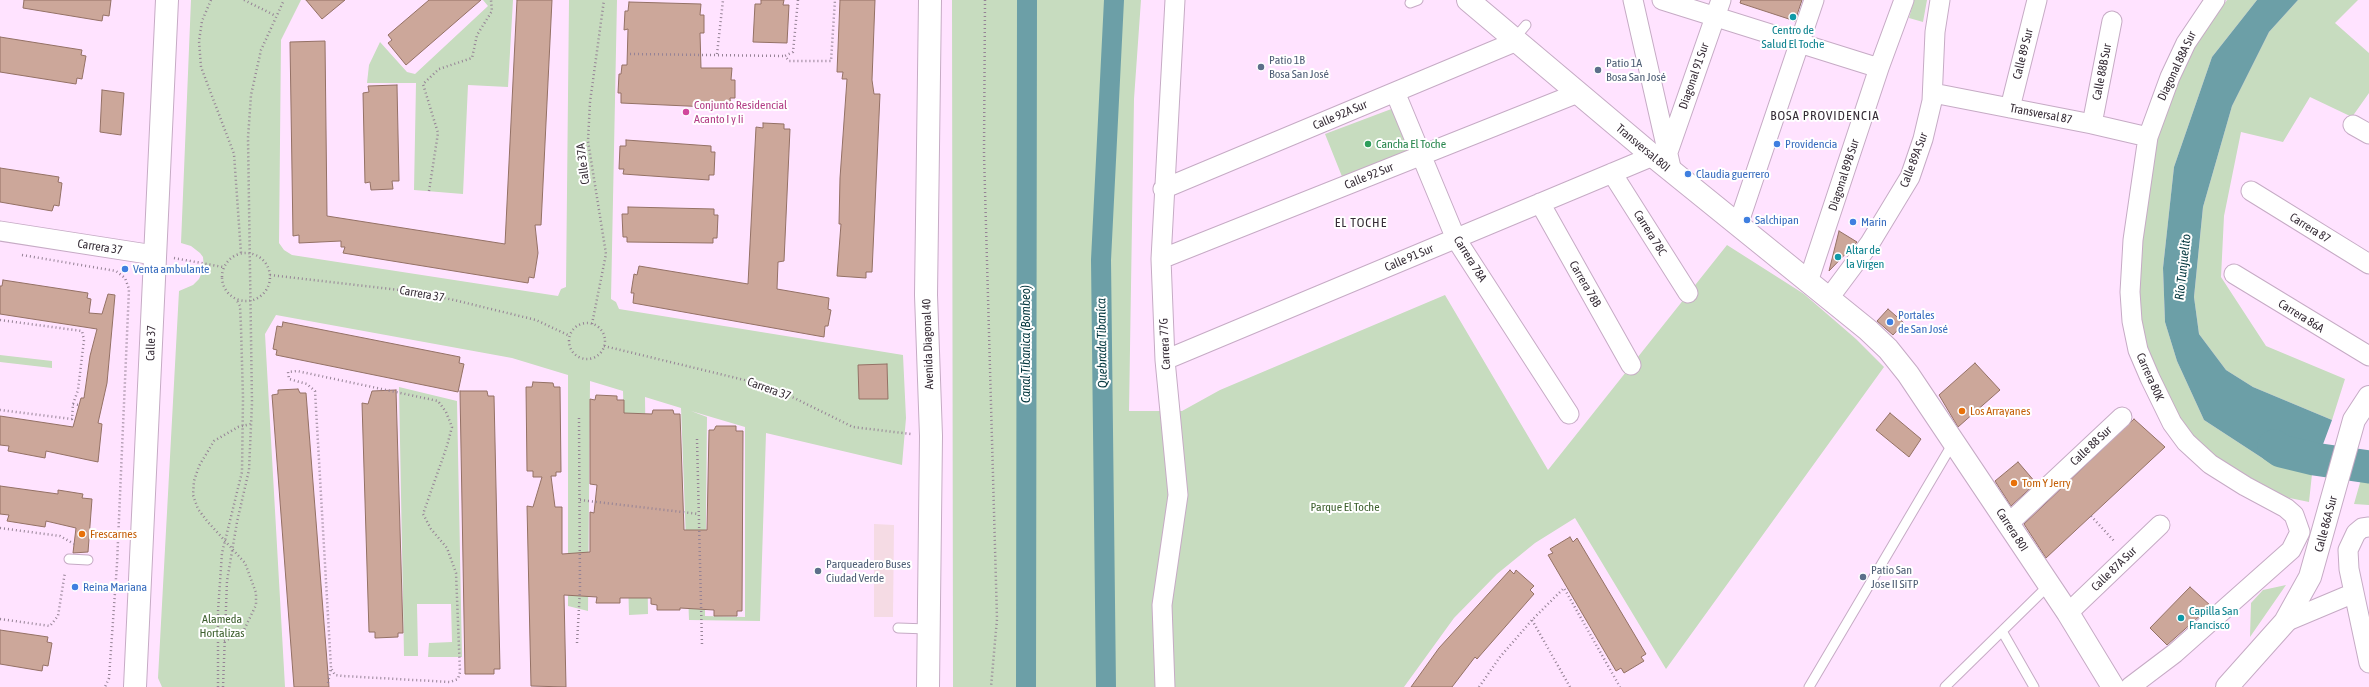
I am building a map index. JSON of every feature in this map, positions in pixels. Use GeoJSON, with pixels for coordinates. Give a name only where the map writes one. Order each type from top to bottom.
{"type":"FeatureCollection","features":[{"type":"Feature","properties":{"kind":"main road","name":"Calle 37"},"geometry":{"type":"LineString","coordinates":[[135,687],[166,0]]}},
{"type":"Feature","properties":{"kind":"main road","name":"Avenida Diagonal 40"},"geometry":{"type":"LineString","coordinates":[[928,687],[931,436],[926,295],[930,0]]}},
{"type":"Feature","properties":{"kind":"main road","name":"Transversal 80I"},"geometry":{"type":"LineString","coordinates":[[1468,0],[1519,35],[1578,93],[1664,160],[1738,225],[1879,340],[1908,374]]}},
{"type":"Feature","properties":{"kind":"main road","name":"Carrera 80I"},"geometry":{"type":"LineString","coordinates":[[1908,374],[2068,613],[2113,687]]}},
{"type":"Feature","properties":{"kind":"main road","name":"Calle 86A Sur"},"geometry":{"type":"LineString","coordinates":[[2227,687],[2284,622],[2310,577],[2354,420],[2369,397]]}},
{"type":"Feature","properties":{"kind":"street","name":"Carrera 77G"},"geometry":{"type":"LineString","coordinates":[[1165,687],[1162,606],[1178,495],[1165,360],[1161,259],[1163,189],[1175,0]]}},
{"type":"Feature","properties":{"kind":"street"},"geometry":{"type":"LineString","coordinates":[[1632,0],[1664,160]]}},
{"type":"Feature","properties":{"kind":"street"},"geometry":{"type":"LineString","coordinates":[[1662,0],[1718,8],[1799,43],[1879,68]]}},
{"type":"Feature","properties":{"kind":"street"},"geometry":{"type":"LineString","coordinates":[[1738,225],[1814,0]]}},
{"type":"Feature","properties":{"kind":"street","name":"Diagonal 89B Sur"},"geometry":{"type":"LineString","coordinates":[[1808,282],[1879,68],[1904,0]]}},
{"type":"Feature","properties":{"kind":"street","name":"Calle 89A Sur"},"geometry":{"type":"LineString","coordinates":[[1829,298],[1870,243],[1910,177],[1924,138],[1933,93],[1935,32],[1940,0]]}},
{"type":"Feature","properties":{"kind":"street","name":"Calle 89 Sur"},"geometry":{"type":"LineString","coordinates":[[2010,108],[2037,0]]}},
{"type":"Feature","properties":{"kind":"street","name":"Diagonal 88A Sur"},"geometry":{"type":"LineString","coordinates":[[2148,137],[2170,77],[2183,50],[2215,0]]}},
{"type":"Feature","properties":{"kind":"street","name":"Diagonal 91 Sur"},"geometry":{"type":"LineString","coordinates":[[1664,160],[1718,8]]}},
{"type":"Feature","properties":{"kind":"street","name":"Calle 88B Sur"},"geometry":{"type":"LineString","coordinates":[[2092,124],[2112,21]]}},
{"type":"Feature","properties":{"kind":"street","name":"Calle 92A Sur"},"geometry":{"type":"LineString","coordinates":[[1163,189],[1395,92],[1519,35]]}},
{"type":"Feature","properties":{"kind":"street","name":"Carrera 78A"},"geometry":{"type":"LineString","coordinates":[[1395,92],[1456,239],[1569,414]]}},
{"type":"Feature","properties":{"kind":"street","name":"Calle 92 Sur"},"geometry":{"type":"LineString","coordinates":[[1161,259],[1578,93]]}},
{"type":"Feature","properties":{"kind":"street","name":"Transversal 87"},"geometry":{"type":"LineString","coordinates":[[1933,93],[2092,124],[2148,137]]}},
{"type":"Feature","properties":{"kind":"street"},"geometry":{"type":"LineString","coordinates":[[2353,125],[2369,134]]}},
{"type":"Feature","properties":{"kind":"street","name":"Carrera 80K"},"geometry":{"type":"LineString","coordinates":[[2130,687],[2176,653],[2291,550],[2300,532],[2294,515],[2286,508],[2244,486],[2210,464],[2186,442],[2172,423],[2138,350],[2132,321],[2130,292],[2133,240],[2148,137]]}},
{"type":"Feature","properties":{"kind":"street","name":"Calle 91 Sur"},"geometry":{"type":"LineString","coordinates":[[1165,360],[1612,173],[1664,160]]}},
{"type":"Feature","properties":{"kind":"street","name":"Carrera 78C"},"geometry":{"type":"LineString","coordinates":[[1612,173],[1688,293]]}},
{"type":"Feature","properties":{"kind":"street","name":"Carrera 87"},"geometry":{"type":"LineString","coordinates":[[2252,191],[2369,264]]}},
{"type":"Feature","properties":{"kind":"street","name":"Carrera 78B"},"geometry":{"type":"LineString","coordinates":[[1540,203],[1631,365]]}},
{"type":"Feature","properties":{"kind":"street","name":"Carrera 37"},"geometry":{"type":"LineString","coordinates":[[0,231],[154,255]]}},
{"type":"Feature","properties":{"kind":"street","name":"Carrera 86A"},"geometry":{"type":"LineString","coordinates":[[2234,274],[2369,357]]}},
{"type":"Feature","properties":{"kind":"street","name":"Calle 88 Sur"},"geometry":{"type":"LineString","coordinates":[[2008,524],[2122,417]]}},
{"type":"Feature","properties":{"kind":"street","name":"Calle 87A Sur"},"geometry":{"type":"LineString","coordinates":[[2068,613],[2160,525]]}},
{"type":"Feature","properties":{"kind":"street"},"geometry":{"type":"LineString","coordinates":[[2369,527],[2362,528],[2356,533],[2348,550],[2349,569],[2369,664]]}},
{"type":"Feature","properties":{"kind":"street","name":"Calle 86A Sur"},"geometry":{"type":"LineString","coordinates":[[2284,622],[2354,593]]}},
{"type":"Feature","properties":{"kind":"lane"},"geometry":{"type":"LineString","coordinates":[[1809,687],[1954,442]]}},
{"type":"Feature","properties":{"kind":"lane"},"geometry":{"type":"LineString","coordinates":[[69,559],[88,560]]}},
{"type":"Feature","properties":{"kind":"lane"},"geometry":{"type":"LineString","coordinates":[[1945,687],[2049,585]]}},
{"type":"Feature","properties":{"kind":"lane"},"geometry":{"type":"LineString","coordinates":[[898,628],[928,629]]}},
{"type":"Feature","properties":{"kind":"lane"},"geometry":{"type":"LineString","coordinates":[[2002,631],[2034,687]]}},
{"type":"Feature","properties":{"kind":"path"},"geometry":{"type":"LineString","coordinates":[[211,0],[202,22],[199,41],[201,67],[234,154],[241,253]]}},
{"type":"Feature","properties":{"kind":"path"},"geometry":{"type":"LineString","coordinates":[[244,0],[276,16]]}},
{"type":"Feature","properties":{"kind":"path"},"geometry":{"type":"LineString","coordinates":[[223,687],[227,589],[232,548],[249,470],[251,424],[248,138],[251,95],[261,50],[284,0]]}},
{"type":"Feature","properties":{"kind":"path"},"geometry":{"type":"LineString","coordinates":[[429,192],[438,133],[423,84],[439,69],[472,58],[477,35],[492,11],[490,0]]}},
{"type":"Feature","properties":{"kind":"path","name":"Calle 37A"},"geometry":{"type":"LineString","coordinates":[[592,324],[606,254],[588,141],[590,102],[604,0]]}},
{"type":"Feature","properties":{"kind":"path"},"geometry":{"type":"LineString","coordinates":[[717,54],[723,0]]}},
{"type":"Feature","properties":{"kind":"path"},"geometry":{"type":"LineString","coordinates":[[630,54],[785,56],[793,52],[798,0]]}},
{"type":"Feature","properties":{"kind":"path"},"geometry":{"type":"LineString","coordinates":[[785,56],[789,61],[831,61],[835,0]]}},
{"type":"Feature","properties":{"kind":"path"},"geometry":{"type":"LineString","coordinates":[[985,0],[984,154],[997,619],[991,687]]}},
{"type":"Feature","properties":{"kind":"path"},"geometry":{"type":"LineString","coordinates":[[218,687],[218,611],[225,540],[242,472],[243,426],[240,306],[236,299],[225,289],[222,282],[223,267],[231,258],[241,253],[249,253],[265,262],[270,275],[267,288],[263,294],[250,301],[236,299]]}},
{"type":"Feature","properties":{"kind":"path"},"geometry":{"type":"LineString","coordinates":[[16,254],[116,271],[125,278],[129,289],[117,564],[109,678],[105,687]]}},
{"type":"Feature","properties":{"kind":"path"},"geometry":{"type":"LineString","coordinates":[[154,255],[223,267]]}},
{"type":"Feature","properties":{"kind":"path","name":"Carrera 37"},"geometry":{"type":"LineString","coordinates":[[270,275],[408,291],[454,300],[536,320],[570,336]]}},
{"type":"Feature","properties":{"kind":"path"},"geometry":{"type":"LineString","coordinates":[[0,320],[82,331],[84,340],[82,364],[78,390],[73,404],[72,419],[0,410]]}},
{"type":"Feature","properties":{"kind":"path"},"geometry":{"type":"LineString","coordinates":[[581,324],[592,324],[601,330],[604,335],[604,346],[598,355],[587,359],[581,358],[572,352],[570,336],[576,327],[581,324]]}},
{"type":"Feature","properties":{"kind":"path","name":"Carrera 37"},"geometry":{"type":"LineString","coordinates":[[604,346],[776,388],[853,427],[931,436]]}},
{"type":"Feature","properties":{"kind":"path"},"geometry":{"type":"LineString","coordinates":[[328,683],[331,668],[315,391],[306,384],[289,379],[288,372],[297,371],[438,401],[446,412],[452,427],[447,446],[423,514],[431,529],[447,548],[456,572],[460,672],[458,679],[450,682],[343,676],[335,675],[331,668]]}},
{"type":"Feature","properties":{"kind":"path"},"geometry":{"type":"LineString","coordinates":[[73,404],[79,405]]}},
{"type":"Feature","properties":{"kind":"path"},"geometry":{"type":"LineString","coordinates":[[577,643],[580,590],[579,418]]}},
{"type":"Feature","properties":{"kind":"path"},"geometry":{"type":"LineString","coordinates":[[224,641],[240,634],[244,630],[256,605],[256,593],[252,578],[245,563],[198,509],[193,496],[194,481],[199,466],[214,441],[243,426],[251,424]]}},
{"type":"Feature","properties":{"kind":"path"},"geometry":{"type":"LineString","coordinates":[[697,439],[702,645]]}},
{"type":"Feature","properties":{"kind":"path"},"geometry":{"type":"LineString","coordinates":[[580,500],[699,514]]}},
{"type":"Feature","properties":{"kind":"path"},"geometry":{"type":"LineString","coordinates":[[2091,516],[2128,556]]}},
{"type":"Feature","properties":{"kind":"path"},"geometry":{"type":"LineString","coordinates":[[0,528],[60,536],[74,544]]}},
{"type":"Feature","properties":{"kind":"path"},"geometry":{"type":"LineString","coordinates":[[0,619],[50,626],[54,622],[58,616],[63,577],[69,559],[70,543]]}},
{"type":"Feature","properties":{"kind":"path"},"geometry":{"type":"LineString","coordinates":[[1479,687],[1500,657],[1532,620],[1564,588],[1620,687]]}},
{"type":"Feature","properties":{"kind":"path"},"geometry":{"type":"LineString","coordinates":[[1532,620],[1570,687]]}},
{"type":"Feature","properties":{"kind":"shaded area"},"geometry":{"type":"Polygon","coordinates":[[[874,524],[894,525],[893,617],[874,617],[874,524]]]}},
{"type":"Feature","properties":{"kind":"green space","name":"Alameda Hortalizas"},"geometry":{"type":"Polygon","coordinates":[[[191,0],[301,0],[281,40],[279,243],[284,250],[292,255],[558,296],[561,289],[566,287],[569,0],[617,0],[611,299],[616,302],[619,309],[903,355],[906,418],[902,465],[766,433],[760,621],[689,620],[681,408],[645,397],[648,614],[629,615],[623,391],[590,381],[588,611],[568,606],[568,375],[512,358],[276,315],[265,334],[285,687],[162,687],[158,678],[179,291],[193,285],[199,279],[204,268],[203,257],[200,253],[191,246],[181,243],[191,0]],[[691,411],[707,417],[705,616],[745,617],[745,427],[691,411]]]}},
{"type":"Feature","properties":{"kind":"green space"},"geometry":{"type":"Polygon","coordinates":[[[483,0],[513,0],[508,87],[468,85],[463,194],[414,190],[416,83],[367,83],[369,65],[380,42],[407,72],[415,74],[488,6],[483,0]]]}},
{"type":"Feature","properties":{"kind":"green space","name":"Parque El Toche"},"geometry":{"type":"Polygon","coordinates":[[[952,0],[1141,0],[1134,99],[1129,411],[1182,411],[1220,390],[1445,295],[1548,470],[1727,245],[1804,294],[1856,339],[1884,367],[1666,669],[1575,518],[1535,543],[1497,574],[1454,618],[1404,687],[953,687],[952,0]]]}},
{"type":"Feature","properties":{"kind":"green space"},"geometry":{"type":"Polygon","coordinates":[[[1914,0],[1927,0],[1923,22],[1909,18],[1914,0]]]}},
{"type":"Feature","properties":{"kind":"green space"},"geometry":{"type":"Polygon","coordinates":[[[2227,0],[2257,0],[2212,57],[2174,167],[2163,268],[2165,322],[2177,361],[2204,420],[2273,465],[2312,474],[2309,502],[2275,495],[2188,439],[2139,349],[2134,240],[2164,110],[2194,45],[2227,0]]]}},
{"type":"Feature","properties":{"kind":"green space"},"geometry":{"type":"Polygon","coordinates":[[[2298,0],[2358,0],[2335,23],[2369,53],[2369,93],[2352,117],[2310,97],[2283,142],[2241,132],[2224,216],[2221,277],[2266,346],[2345,379],[2332,420],[2253,387],[2226,370],[2199,334],[2194,297],[2203,207],[2232,106],[2269,32],[2298,0]]]}},
{"type":"Feature","properties":{"kind":"green space","name":"Cancha El Toche"},"geometry":{"type":"Polygon","coordinates":[[[1394,108],[1411,153],[1343,179],[1325,134],[1394,108]]]}},
{"type":"Feature","properties":{"kind":"green space"},"geometry":{"type":"Polygon","coordinates":[[[0,355],[52,361],[52,368],[0,362],[0,355]]]}},
{"type":"Feature","properties":{"kind":"green space"},"geometry":{"type":"Polygon","coordinates":[[[399,387],[457,401],[462,657],[428,657],[429,643],[452,642],[451,604],[417,604],[418,656],[404,656],[399,387]]]}},
{"type":"Feature","properties":{"kind":"green space"},"geometry":{"type":"Polygon","coordinates":[[[2369,451],[2369,505],[2354,504],[2369,451]]]}},
{"type":"Feature","properties":{"kind":"green space"},"geometry":{"type":"Polygon","coordinates":[[[2286,585],[2250,637],[2251,603],[2263,590],[2286,585]]]}},
{"type":"Feature","properties":{"kind":"water"},"geometry":{"type":"Polygon","coordinates":[[[2257,0],[2298,0],[2269,32],[2232,106],[2203,207],[2194,297],[2199,334],[2226,370],[2253,387],[2332,420],[2312,474],[2273,465],[2204,420],[2177,361],[2165,322],[2163,268],[2174,167],[2212,57],[2257,0]]]}},
{"type":"Feature","properties":{"kind":"building"},"geometry":{"type":"Polygon","coordinates":[[[24,0],[111,0],[109,16],[103,15],[102,21],[23,8],[24,0]]]}},
{"type":"Feature","properties":{"kind":"building"},"geometry":{"type":"Polygon","coordinates":[[[306,0],[345,0],[322,19],[306,0]]]}},
{"type":"Feature","properties":{"kind":"building"},"geometry":{"type":"Polygon","coordinates":[[[429,0],[481,0],[406,65],[388,43],[392,40],[388,35],[429,0]]]}},
{"type":"Feature","properties":{"kind":"building"},"geometry":{"type":"Polygon","coordinates":[[[517,0],[552,0],[541,225],[535,225],[538,253],[534,278],[529,277],[528,283],[343,253],[345,247],[341,247],[341,241],[299,243],[299,235],[293,236],[290,42],[325,41],[327,216],[505,244],[517,0]]]}},
{"type":"Feature","properties":{"kind":"building"},"geometry":{"type":"Polygon","coordinates":[[[761,0],[784,0],[783,5],[789,5],[787,43],[753,42],[755,4],[761,4],[761,0]]]}},
{"type":"Feature","properties":{"kind":"building"},"geometry":{"type":"Polygon","coordinates":[[[840,0],[875,0],[872,80],[874,94],[880,94],[872,272],[866,272],[866,278],[837,276],[841,224],[839,224],[840,178],[847,79],[842,79],[843,72],[837,72],[840,0]]]}},
{"type":"Feature","properties":{"kind":"building","name":"Centro de Salud El Toche"},"geometry":{"type":"Polygon","coordinates":[[[1741,0],[1802,0],[1795,21],[1740,3],[1741,0]]]}},
{"type":"Feature","properties":{"kind":"building"},"geometry":{"type":"Polygon","coordinates":[[[629,2],[701,4],[700,15],[704,15],[704,33],[700,33],[701,68],[732,68],[731,80],[735,80],[735,98],[730,98],[731,108],[621,103],[621,93],[618,93],[619,74],[621,74],[622,65],[627,65],[628,29],[624,30],[625,11],[628,11],[629,2]]]}},
{"type":"Feature","properties":{"kind":"building"},"geometry":{"type":"Polygon","coordinates":[[[0,37],[82,50],[81,55],[86,56],[82,79],[77,78],[76,84],[0,72],[0,37]]]}},
{"type":"Feature","properties":{"kind":"building"},"geometry":{"type":"Polygon","coordinates":[[[397,85],[399,181],[392,181],[393,189],[371,190],[370,182],[365,183],[363,93],[369,92],[368,86],[397,85]]]}},
{"type":"Feature","properties":{"kind":"building"},"geometry":{"type":"Polygon","coordinates":[[[102,90],[124,93],[121,135],[100,132],[102,90]]]}},
{"type":"Feature","properties":{"kind":"building"},"geometry":{"type":"Polygon","coordinates":[[[763,123],[784,124],[784,129],[790,129],[784,261],[778,262],[777,289],[829,298],[828,309],[831,310],[828,326],[825,326],[824,337],[633,303],[634,293],[631,293],[634,274],[637,275],[639,266],[748,284],[756,127],[763,128],[763,123]]]}},
{"type":"Feature","properties":{"kind":"building"},"geometry":{"type":"Polygon","coordinates":[[[626,140],[711,146],[711,152],[715,152],[714,175],[709,175],[709,180],[623,174],[624,169],[619,169],[620,146],[626,146],[626,140]]]}},
{"type":"Feature","properties":{"kind":"building"},"geometry":{"type":"Polygon","coordinates":[[[0,168],[59,177],[58,182],[62,183],[59,206],[54,205],[52,211],[0,202],[0,168]]]}},
{"type":"Feature","properties":{"kind":"building"},"geometry":{"type":"Polygon","coordinates":[[[628,207],[714,209],[714,215],[718,215],[717,238],[713,238],[713,243],[627,242],[627,237],[623,237],[622,214],[628,214],[628,207]]]}},
{"type":"Feature","properties":{"kind":"building","name":"Altar de la Virgen"},"geometry":{"type":"Polygon","coordinates":[[[1839,231],[1857,242],[1829,271],[1839,231]]]}},
{"type":"Feature","properties":{"kind":"building"},"geometry":{"type":"Polygon","coordinates":[[[3,280],[88,293],[87,298],[91,299],[89,313],[102,314],[108,294],[115,295],[107,383],[98,423],[102,424],[98,462],[46,451],[45,458],[8,451],[9,446],[0,445],[0,416],[73,427],[81,398],[84,398],[90,356],[97,329],[0,314],[0,286],[2,286],[3,280]]]}},
{"type":"Feature","properties":{"kind":"building","name":"Portales de San José"},"geometry":{"type":"Polygon","coordinates":[[[1888,309],[1904,323],[1893,335],[1877,321],[1888,309]]]}},
{"type":"Feature","properties":{"kind":"building"},"geometry":{"type":"Polygon","coordinates":[[[283,322],[460,357],[459,363],[464,364],[458,392],[276,355],[277,350],[273,349],[277,326],[282,327],[283,322]]]}},
{"type":"Feature","properties":{"kind":"building","name":"Los Arrayanes"},"geometry":{"type":"Polygon","coordinates":[[[1975,363],[2000,390],[1958,427],[1939,395],[1975,363]]]}},
{"type":"Feature","properties":{"kind":"building"},"geometry":{"type":"Polygon","coordinates":[[[887,364],[888,399],[859,399],[858,365],[887,364]]]}},
{"type":"Feature","properties":{"kind":"building"},"geometry":{"type":"Polygon","coordinates":[[[533,382],[553,383],[554,387],[560,387],[561,472],[556,472],[556,476],[551,476],[555,507],[562,507],[562,554],[590,552],[590,512],[594,513],[597,485],[590,484],[590,399],[595,400],[596,395],[617,396],[617,400],[624,400],[624,413],[652,414],[653,410],[673,410],[674,414],[680,414],[684,530],[707,530],[709,430],[714,430],[716,426],[736,426],[736,431],[743,431],[742,611],[737,611],[737,616],[714,616],[714,610],[680,608],[680,610],[657,610],[657,605],[651,604],[651,598],[620,598],[620,603],[596,603],[597,597],[564,595],[566,687],[531,686],[527,506],[533,507],[542,477],[533,477],[533,471],[527,471],[526,387],[532,387],[533,382]]]}},
{"type":"Feature","properties":{"kind":"building"},"geometry":{"type":"Polygon","coordinates":[[[298,389],[300,393],[306,393],[329,687],[294,687],[272,395],[278,394],[278,390],[298,389]]]}},
{"type":"Feature","properties":{"kind":"building"},"geometry":{"type":"Polygon","coordinates":[[[396,390],[403,633],[398,633],[398,637],[375,638],[375,632],[369,632],[362,403],[368,404],[372,391],[396,390]]]}},
{"type":"Feature","properties":{"kind":"building"},"geometry":{"type":"Polygon","coordinates":[[[460,391],[487,391],[488,396],[494,396],[500,669],[494,669],[494,674],[465,674],[460,391]]]}},
{"type":"Feature","properties":{"kind":"building"},"geometry":{"type":"Polygon","coordinates":[[[1890,413],[1921,439],[1909,457],[1876,430],[1890,413]]]}},
{"type":"Feature","properties":{"kind":"building"},"geometry":{"type":"Polygon","coordinates":[[[2134,419],[2165,447],[2046,558],[2024,524],[2134,419]]]}},
{"type":"Feature","properties":{"kind":"building","name":"Tom Y Jerry"},"geometry":{"type":"Polygon","coordinates":[[[2018,462],[2036,483],[2011,506],[1995,481],[2018,462]]]}},
{"type":"Feature","properties":{"kind":"building"},"geometry":{"type":"Polygon","coordinates":[[[0,486],[58,494],[58,490],[83,494],[82,498],[92,499],[88,552],[73,553],[76,528],[46,521],[45,527],[7,521],[9,515],[0,514],[0,486]]]}},
{"type":"Feature","properties":{"kind":"building"},"geometry":{"type":"Polygon","coordinates":[[[1570,537],[1573,542],[1577,538],[1646,654],[1641,657],[1644,661],[1624,673],[1621,668],[1616,671],[1548,555],[1553,553],[1550,549],[1570,537]]]}},
{"type":"Feature","properties":{"kind":"building"},"geometry":{"type":"Polygon","coordinates":[[[1510,570],[1514,574],[1516,570],[1534,586],[1530,590],[1534,594],[1477,659],[1475,657],[1452,687],[1411,687],[1439,648],[1510,570]]]}},
{"type":"Feature","properties":{"kind":"building","name":"Capilla San Francisco"},"geometry":{"type":"Polygon","coordinates":[[[2190,587],[2211,606],[2167,645],[2150,628],[2190,587]]]}},
{"type":"Feature","properties":{"kind":"building"},"geometry":{"type":"Polygon","coordinates":[[[0,630],[48,637],[47,642],[52,643],[48,666],[43,665],[42,671],[0,664],[0,630]]]}},
{"type":"Feature","properties":{"kind":"waterway","name":"Canal Tibanica (Bombeo)"},"geometry":{"type":"LineString","coordinates":[[1026,687],[1027,0]]}},
{"type":"Feature","properties":{"kind":"waterway","name":"Quebrada Tibaníca"},"geometry":{"type":"LineString","coordinates":[[1106,687],[1101,260],[1114,0]]}},
{"type":"Feature","properties":{"kind":"waterway","name":"Río Tunjuelito"},"geometry":{"type":"LineString","coordinates":[[2274,446],[2281,451],[2314,459],[2369,467]]}},
{"type":"Feature","properties":{"kind":"place","name":"Centro de Salud El Toche"},"geometry":{"type":"Point","coordinates":[1793,17]}},
{"type":"Feature","properties":{"kind":"place","name":"Patio 1B Bosa San José"},"geometry":{"type":"Point","coordinates":[1261,67]}},
{"type":"Feature","properties":{"kind":"place","name":"Patio 1A Bosa San José"},"geometry":{"type":"Point","coordinates":[1598,70]}},
{"type":"Feature","properties":{"kind":"place","name":"Conjunto Residencial Acanto I y Ii"},"geometry":{"type":"Point","coordinates":[686,112]}},
{"type":"Feature","properties":{"kind":"place","name":"Cancha El Toche"},"geometry":{"type":"Point","coordinates":[1368,144]}},
{"type":"Feature","properties":{"kind":"place","name":"Providencia"},"geometry":{"type":"Point","coordinates":[1777,144]}},
{"type":"Feature","properties":{"kind":"place","name":"Claudia guerrero"},"geometry":{"type":"Point","coordinates":[1688,174]}},
{"type":"Feature","properties":{"kind":"place","name":"Salchipan"},"geometry":{"type":"Point","coordinates":[1747,220]}},
{"type":"Feature","properties":{"kind":"place","name":"Marin"},"geometry":{"type":"Point","coordinates":[1853,222]}},
{"type":"Feature","properties":{"kind":"place","name":"Altar de la Virgen"},"geometry":{"type":"Point","coordinates":[1838,257]}},
{"type":"Feature","properties":{"kind":"place","name":"Venta ambulante"},"geometry":{"type":"Point","coordinates":[125,269]}},
{"type":"Feature","properties":{"kind":"place","name":"Portales de San José"},"geometry":{"type":"Point","coordinates":[1890,322]}},
{"type":"Feature","properties":{"kind":"place","name":"Los Arrayanes"},"geometry":{"type":"Point","coordinates":[1962,411]}},
{"type":"Feature","properties":{"kind":"place","name":"Tom Y Jerry"},"geometry":{"type":"Point","coordinates":[2014,483]}},
{"type":"Feature","properties":{"kind":"place","name":"Frescarnes"},"geometry":{"type":"Point","coordinates":[82,534]}},
{"type":"Feature","properties":{"kind":"place","name":"Parqueadero Buses Ciudad Verde"},"geometry":{"type":"Point","coordinates":[818,571]}},
{"type":"Feature","properties":{"kind":"place","name":"Patio San Jose II SiTP"},"geometry":{"type":"Point","coordinates":[1863,577]}},
{"type":"Feature","properties":{"kind":"place","name":"Reina Mariana"},"geometry":{"type":"Point","coordinates":[75,587]}},
{"type":"Feature","properties":{"kind":"place","name":"Capilla San Francisco"},"geometry":{"type":"Point","coordinates":[2181,618]}},
{"type":"Feature","properties":{"kind":"district","name":"BOSA PROVIDENCIA"},"geometry":{"type":"Point","coordinates":[1825,116]}},
{"type":"Feature","properties":{"kind":"district","name":"EL TOCHE"},"geometry":{"type":"Point","coordinates":[1361,223]}}]}
